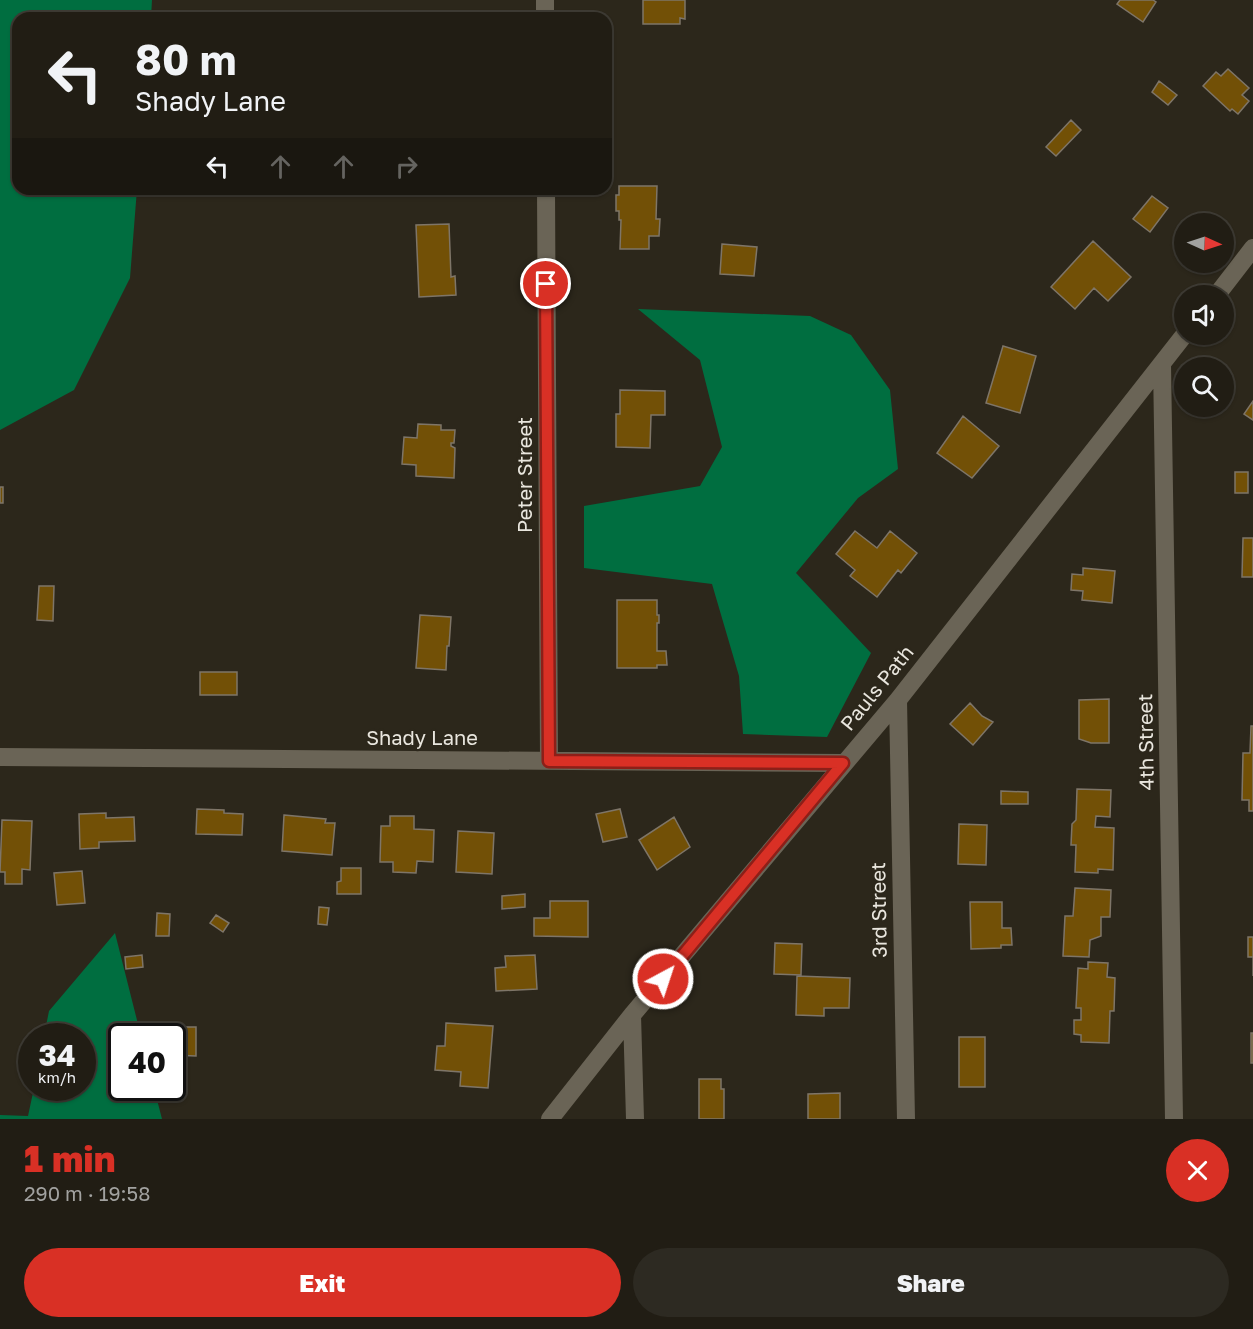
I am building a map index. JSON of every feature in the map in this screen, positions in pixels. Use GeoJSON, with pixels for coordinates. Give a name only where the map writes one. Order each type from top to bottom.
{"type":"FeatureCollection","features":[{"type":"Feature","properties":{"kind":"street","name":"Peter Street"},"geometry":{"type":"LineString","coordinates":[[546,195],[549,761]]}},
{"type":"Feature","properties":{"kind":"street"},"geometry":{"type":"LineString","coordinates":[[1224,285],[1253,248]]}},
{"type":"Feature","properties":{"kind":"street","name":"Pauls Path"},"geometry":{"type":"LineString","coordinates":[[550,1119],[632,1015],[898,700],[1177,345]]}},
{"type":"Feature","properties":{"kind":"street","name":"4th Street"},"geometry":{"type":"LineString","coordinates":[[1162,364],[1174,1119]]}},
{"type":"Feature","properties":{"kind":"street","name":"3rd Street"},"geometry":{"type":"LineString","coordinates":[[898,700],[906,1119]]}},
{"type":"Feature","properties":{"kind":"street","name":"Shady Lane"},"geometry":{"type":"LineString","coordinates":[[0,757],[843,763]]}},
{"type":"Feature","properties":{"kind":"street"},"geometry":{"type":"LineString","coordinates":[[632,1015],[635,1119]]}},
{"type":"Feature","properties":{"kind":"green space"},"geometry":{"type":"Polygon","coordinates":[[[0,0],[152,0],[151,12],[12,12],[12,195],[137,195],[130,278],[74,390],[0,430],[0,0]]]}},
{"type":"Feature","properties":{"kind":"green space"},"geometry":{"type":"Polygon","coordinates":[[[638,309],[810,316],[851,335],[890,390],[898,469],[858,498],[796,573],[871,653],[827,737],[743,734],[739,676],[712,584],[584,568],[584,506],[700,486],[722,447],[700,360],[638,309]]]}},
{"type":"Feature","properties":{"kind":"green space"},"geometry":{"type":"Polygon","coordinates":[[[115,933],[138,1023],[108,1023],[108,1101],[157,1101],[162,1119],[0,1119],[0,1115],[28,1116],[31,1101],[96,1101],[96,1023],[47,1023],[49,1011],[115,933]]]}},
{"type":"Feature","properties":{"kind":"building"},"geometry":{"type":"Polygon","coordinates":[[[643,0],[685,0],[685,19],[680,18],[680,24],[643,24],[643,0]]]}},
{"type":"Feature","properties":{"kind":"building"},"geometry":{"type":"Polygon","coordinates":[[[1120,0],[1153,0],[1156,2],[1143,22],[1117,4],[1120,0]]]}},
{"type":"Feature","properties":{"kind":"building"},"geometry":{"type":"Polygon","coordinates":[[[1228,69],[1249,88],[1242,95],[1249,101],[1238,114],[1232,109],[1230,111],[1203,86],[1216,72],[1221,76],[1228,69]]]}},
{"type":"Feature","properties":{"kind":"building"},"geometry":{"type":"Polygon","coordinates":[[[1159,81],[1177,95],[1168,105],[1152,92],[1159,81]]]}},
{"type":"Feature","properties":{"kind":"building"},"geometry":{"type":"Polygon","coordinates":[[[1071,120],[1081,130],[1056,156],[1046,147],[1071,120]]]}},
{"type":"Feature","properties":{"kind":"building"},"geometry":{"type":"Polygon","coordinates":[[[619,186],[657,186],[656,219],[660,219],[659,236],[649,236],[649,249],[620,249],[621,220],[619,220],[619,211],[616,211],[616,195],[619,195],[619,186]]]}},
{"type":"Feature","properties":{"kind":"building"},"geometry":{"type":"Polygon","coordinates":[[[1152,196],[1168,208],[1150,232],[1133,219],[1152,196]]]}},
{"type":"Feature","properties":{"kind":"building"},"geometry":{"type":"Polygon","coordinates":[[[449,224],[451,277],[455,276],[456,295],[419,297],[416,225],[449,224]]]}},
{"type":"Feature","properties":{"kind":"building"},"geometry":{"type":"Polygon","coordinates":[[[1093,241],[1131,277],[1108,301],[1094,288],[1075,309],[1051,287],[1093,241]]]}},
{"type":"Feature","properties":{"kind":"building"},"geometry":{"type":"Polygon","coordinates":[[[722,244],[757,247],[754,276],[720,274],[722,244]]]}},
{"type":"Feature","properties":{"kind":"building"},"geometry":{"type":"Polygon","coordinates":[[[1003,346],[1036,356],[1020,413],[986,403],[1003,346]]]}},
{"type":"Feature","properties":{"kind":"building"},"geometry":{"type":"Polygon","coordinates":[[[620,390],[665,391],[665,415],[651,415],[650,448],[616,447],[616,414],[620,414],[620,390]]]}},
{"type":"Feature","properties":{"kind":"building"},"geometry":{"type":"Polygon","coordinates":[[[1253,401],[1253,420],[1244,414],[1253,401]]]}},
{"type":"Feature","properties":{"kind":"building"},"geometry":{"type":"Polygon","coordinates":[[[963,416],[999,446],[972,478],[937,453],[963,416]]]}},
{"type":"Feature","properties":{"kind":"building"},"geometry":{"type":"Polygon","coordinates":[[[418,424],[441,425],[441,430],[455,430],[454,443],[451,443],[451,446],[455,448],[454,478],[416,476],[416,465],[402,464],[404,437],[417,438],[418,424]]]}},
{"type":"Feature","properties":{"kind":"building"},"geometry":{"type":"Polygon","coordinates":[[[1235,472],[1248,472],[1248,493],[1235,493],[1235,472]]]}},
{"type":"Feature","properties":{"kind":"building"},"geometry":{"type":"Polygon","coordinates":[[[0,487],[3,487],[3,503],[0,503],[0,487]]]}},
{"type":"Feature","properties":{"kind":"building"},"geometry":{"type":"Polygon","coordinates":[[[855,531],[877,548],[890,531],[917,553],[901,573],[898,570],[877,597],[850,576],[855,570],[836,554],[855,531]]]}},
{"type":"Feature","properties":{"kind":"building"},"geometry":{"type":"Polygon","coordinates":[[[1243,538],[1253,538],[1253,577],[1242,577],[1243,538]]]}},
{"type":"Feature","properties":{"kind":"building"},"geometry":{"type":"Polygon","coordinates":[[[1083,568],[1115,571],[1112,603],[1082,600],[1083,591],[1071,590],[1072,574],[1083,575],[1083,568]]]}},
{"type":"Feature","properties":{"kind":"building"},"geometry":{"type":"Polygon","coordinates":[[[39,586],[54,586],[53,621],[37,620],[39,586]]]}},
{"type":"Feature","properties":{"kind":"building"},"geometry":{"type":"Polygon","coordinates":[[[617,600],[657,600],[659,623],[657,623],[657,651],[666,651],[667,665],[657,665],[657,668],[617,668],[617,600]]]}},
{"type":"Feature","properties":{"kind":"building"},"geometry":{"type":"Polygon","coordinates":[[[420,615],[451,617],[446,670],[416,668],[420,615]]]}},
{"type":"Feature","properties":{"kind":"building"},"geometry":{"type":"Polygon","coordinates":[[[200,672],[237,672],[237,695],[200,695],[200,672]]]}},
{"type":"Feature","properties":{"kind":"building"},"geometry":{"type":"Polygon","coordinates":[[[1109,699],[1109,743],[1091,743],[1079,739],[1079,700],[1109,699]]]}},
{"type":"Feature","properties":{"kind":"building"},"geometry":{"type":"Polygon","coordinates":[[[970,703],[982,716],[993,722],[973,745],[950,724],[970,703]]]}},
{"type":"Feature","properties":{"kind":"building"},"geometry":{"type":"Polygon","coordinates":[[[1251,726],[1253,726],[1253,811],[1249,811],[1249,800],[1242,800],[1243,753],[1250,753],[1251,726]]]}},
{"type":"Feature","properties":{"kind":"building"},"geometry":{"type":"Polygon","coordinates":[[[1077,789],[1111,790],[1110,817],[1096,816],[1095,827],[1114,828],[1113,870],[1098,869],[1098,873],[1075,872],[1076,845],[1071,845],[1072,824],[1076,820],[1077,789]]]}},
{"type":"Feature","properties":{"kind":"building"},"geometry":{"type":"Polygon","coordinates":[[[1001,791],[1028,792],[1028,804],[1001,804],[1001,791]]]}},
{"type":"Feature","properties":{"kind":"building"},"geometry":{"type":"Polygon","coordinates":[[[197,809],[224,810],[224,813],[243,814],[242,835],[196,834],[197,809]]]}},
{"type":"Feature","properties":{"kind":"building"},"geometry":{"type":"Polygon","coordinates":[[[620,809],[627,837],[603,842],[596,814],[620,809]]]}},
{"type":"Feature","properties":{"kind":"building"},"geometry":{"type":"Polygon","coordinates":[[[106,813],[106,818],[134,817],[135,841],[99,842],[99,848],[80,849],[79,814],[106,813]]]}},
{"type":"Feature","properties":{"kind":"building"},"geometry":{"type":"Polygon","coordinates":[[[284,815],[326,819],[325,823],[335,823],[332,855],[282,851],[284,815]]]}},
{"type":"Feature","properties":{"kind":"building"},"geometry":{"type":"Polygon","coordinates":[[[390,816],[414,816],[414,829],[434,830],[433,862],[417,861],[416,873],[393,872],[393,862],[380,862],[381,826],[390,826],[390,816]]]}},
{"type":"Feature","properties":{"kind":"building"},"geometry":{"type":"Polygon","coordinates":[[[674,817],[690,847],[657,870],[639,840],[674,817]]]}},
{"type":"Feature","properties":{"kind":"building"},"geometry":{"type":"Polygon","coordinates":[[[2,820],[32,821],[30,870],[22,869],[22,884],[5,884],[5,872],[0,872],[2,820]]]}},
{"type":"Feature","properties":{"kind":"building"},"geometry":{"type":"Polygon","coordinates":[[[959,824],[987,825],[986,865],[958,864],[959,824]]]}},
{"type":"Feature","properties":{"kind":"building"},"geometry":{"type":"Polygon","coordinates":[[[458,831],[494,833],[492,874],[456,872],[458,831]]]}},
{"type":"Feature","properties":{"kind":"building"},"geometry":{"type":"Polygon","coordinates":[[[341,868],[361,868],[361,894],[337,894],[337,882],[341,881],[341,868]]]}},
{"type":"Feature","properties":{"kind":"building"},"geometry":{"type":"Polygon","coordinates":[[[82,871],[85,903],[57,905],[54,873],[82,871]]]}},
{"type":"Feature","properties":{"kind":"building"},"geometry":{"type":"Polygon","coordinates":[[[1075,888],[1111,890],[1110,917],[1101,917],[1101,936],[1090,940],[1089,957],[1063,956],[1065,916],[1073,916],[1075,888]]]}},
{"type":"Feature","properties":{"kind":"building"},"geometry":{"type":"Polygon","coordinates":[[[525,894],[525,907],[502,909],[502,896],[525,894]]]}},
{"type":"Feature","properties":{"kind":"building"},"geometry":{"type":"Polygon","coordinates":[[[550,901],[588,901],[588,937],[534,936],[534,918],[550,918],[550,901]]]}},
{"type":"Feature","properties":{"kind":"building"},"geometry":{"type":"Polygon","coordinates":[[[970,902],[1002,902],[1002,928],[1011,928],[1012,945],[1001,945],[1001,948],[971,949],[970,902]]]}},
{"type":"Feature","properties":{"kind":"building"},"geometry":{"type":"Polygon","coordinates":[[[319,907],[329,908],[327,925],[318,924],[319,907]]]}},
{"type":"Feature","properties":{"kind":"building"},"geometry":{"type":"Polygon","coordinates":[[[157,913],[170,914],[169,936],[156,936],[157,913]]]}},
{"type":"Feature","properties":{"kind":"building"},"geometry":{"type":"Polygon","coordinates":[[[216,915],[229,923],[223,932],[210,923],[216,915]]]}},
{"type":"Feature","properties":{"kind":"building"},"geometry":{"type":"Polygon","coordinates":[[[1248,937],[1253,937],[1253,957],[1248,957],[1248,937]]]}},
{"type":"Feature","properties":{"kind":"building"},"geometry":{"type":"Polygon","coordinates":[[[775,943],[802,944],[801,975],[774,974],[775,943]]]}},
{"type":"Feature","properties":{"kind":"building"},"geometry":{"type":"Polygon","coordinates":[[[142,955],[143,967],[126,969],[125,957],[142,955]]]}},
{"type":"Feature","properties":{"kind":"building"},"geometry":{"type":"Polygon","coordinates":[[[535,955],[537,989],[496,991],[495,968],[506,967],[505,956],[535,955]]]}},
{"type":"Feature","properties":{"kind":"building"},"geometry":{"type":"Polygon","coordinates":[[[1088,962],[1108,963],[1107,977],[1115,978],[1114,1011],[1110,1011],[1109,1043],[1081,1042],[1081,1035],[1074,1034],[1074,1020],[1081,1020],[1081,1008],[1076,1008],[1078,968],[1088,969],[1088,962]]]}},
{"type":"Feature","properties":{"kind":"building"},"geometry":{"type":"Polygon","coordinates":[[[797,976],[850,978],[849,1008],[824,1008],[824,1016],[796,1015],[797,976]]]}},
{"type":"Feature","properties":{"kind":"building"},"geometry":{"type":"Polygon","coordinates":[[[446,1023],[493,1026],[488,1088],[460,1086],[461,1072],[435,1070],[437,1046],[445,1046],[446,1023]]]}},
{"type":"Feature","properties":{"kind":"building"},"geometry":{"type":"Polygon","coordinates":[[[186,1027],[196,1027],[196,1056],[186,1056],[186,1027]]]}},
{"type":"Feature","properties":{"kind":"building"},"geometry":{"type":"Polygon","coordinates":[[[1251,1033],[1253,1033],[1253,1063],[1251,1063],[1251,1033]]]}},
{"type":"Feature","properties":{"kind":"building"},"geometry":{"type":"Polygon","coordinates":[[[959,1037],[985,1037],[985,1087],[959,1087],[959,1037]]]}},
{"type":"Feature","properties":{"kind":"building"},"geometry":{"type":"Polygon","coordinates":[[[699,1079],[721,1079],[721,1089],[724,1089],[724,1119],[699,1119],[699,1079]]]}},
{"type":"Feature","properties":{"kind":"building"},"geometry":{"type":"Polygon","coordinates":[[[840,1093],[840,1119],[808,1119],[808,1094],[840,1093]]]}},
{"type":"Feature","properties":{"kind":"route"},"geometry":{"type":"LineString","coordinates":[[546,284],[549,761],[843,763],[663,979]]}}]}
